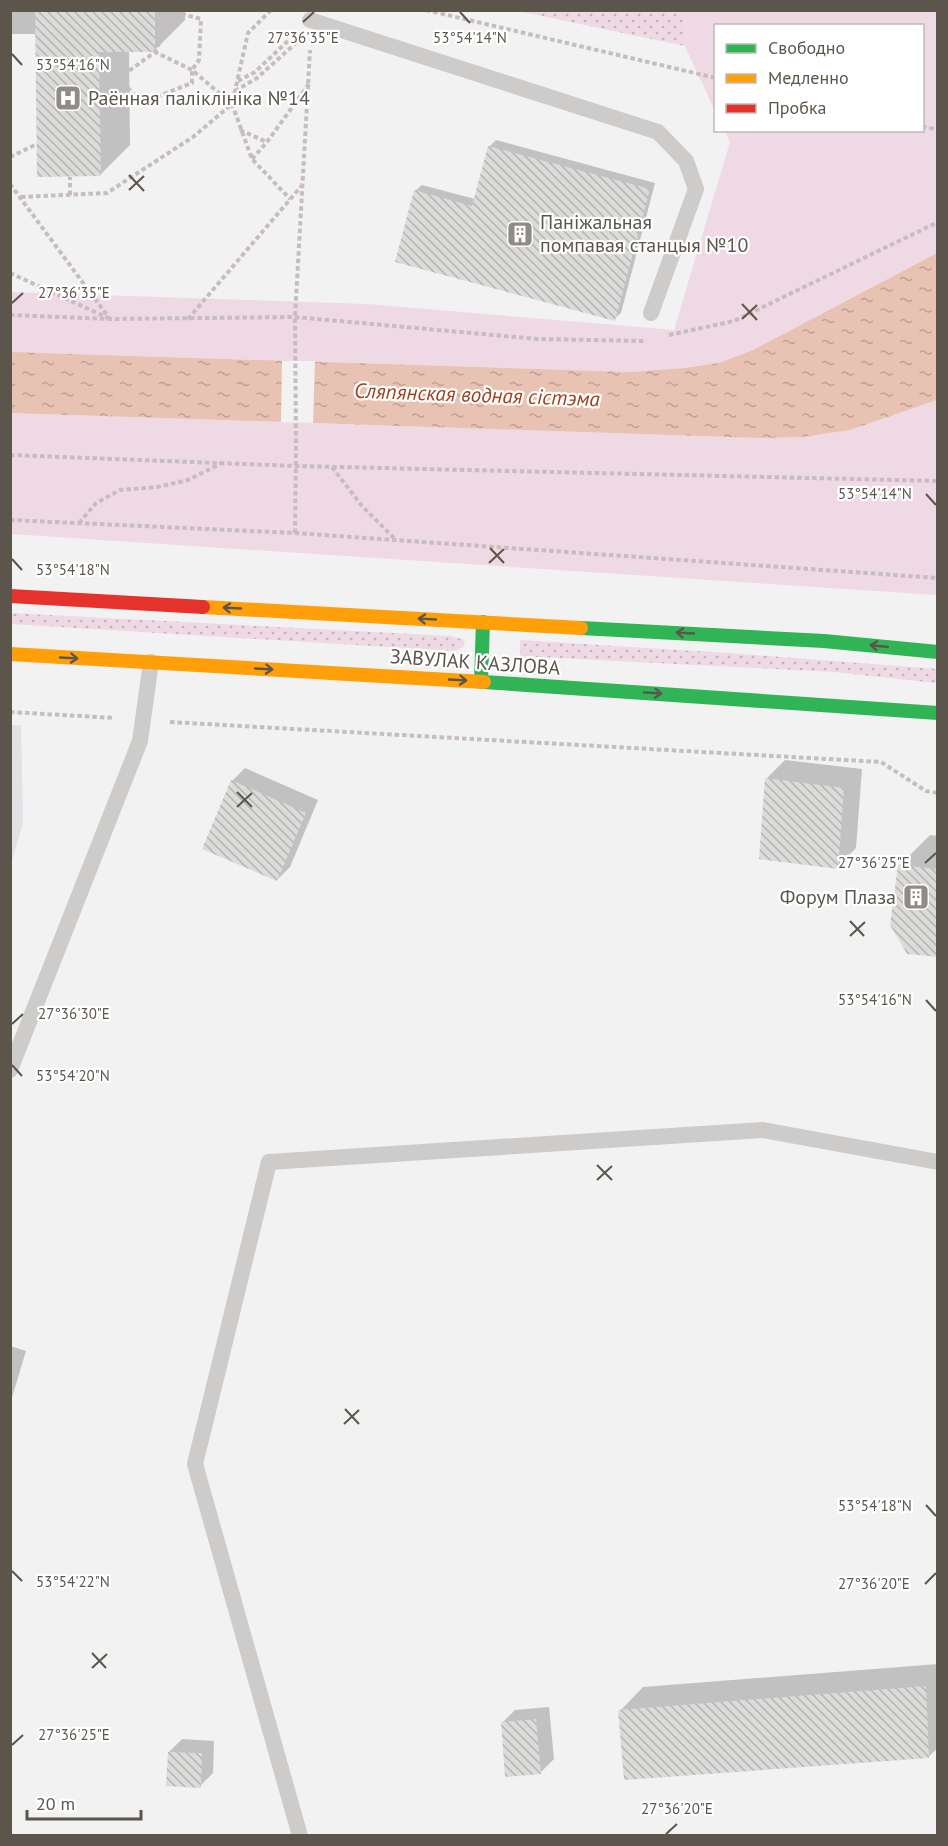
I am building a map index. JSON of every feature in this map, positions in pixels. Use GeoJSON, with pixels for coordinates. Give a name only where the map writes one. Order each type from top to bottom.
{"type":"FeatureCollection","features":[{"type":"Feature","properties":{"kind":"main road","name":"ЗАВУЛАК КАЗЛОВА"},"geometry":{"type":"LineString","coordinates":[[10,596],[824,641],[938,652]]}},
{"type":"Feature","properties":{"kind":"main road"},"geometry":{"type":"LineString","coordinates":[[482,682],[483,622]]}},
{"type":"Feature","properties":{"kind":"main road","name":"ЗАВУЛАК КАЗЛОВА"},"geometry":{"type":"LineString","coordinates":[[10,654],[482,682],[938,713]]}},
{"type":"Feature","properties":{"kind":"lane"},"geometry":{"type":"LineString","coordinates":[[310,25],[658,132],[686,161],[696,189],[651,313]]}},
{"type":"Feature","properties":{"kind":"lane"},"geometry":{"type":"LineString","coordinates":[[10,1070],[140,741],[151,662]]}},
{"type":"Feature","properties":{"kind":"lane"},"geometry":{"type":"LineString","coordinates":[[300,1836],[195,1464],[269,1162],[763,1130],[938,1162]]}},
{"type":"Feature","properties":{"kind":"path"},"geometry":{"type":"LineString","coordinates":[[271,10],[248,33],[232,104],[252,159],[290,199]]}},
{"type":"Feature","properties":{"kind":"path"},"geometry":{"type":"LineString","coordinates":[[426,10],[714,78]]}},
{"type":"Feature","properties":{"kind":"path"},"geometry":{"type":"LineString","coordinates":[[174,12],[201,19],[199,60],[192,70],[192,83],[141,103],[119,78],[155,52],[174,12]]}},
{"type":"Feature","properties":{"kind":"path"},"geometry":{"type":"LineString","coordinates":[[238,81],[255,72],[310,25]]}},
{"type":"Feature","properties":{"kind":"path"},"geometry":{"type":"LineString","coordinates":[[295,532],[295,317],[304,183],[310,25]]}},
{"type":"Feature","properties":{"kind":"path"},"geometry":{"type":"LineString","coordinates":[[235,91],[257,78],[310,25]]}},
{"type":"Feature","properties":{"kind":"path"},"geometry":{"type":"LineString","coordinates":[[155,52],[192,70],[232,104]]}},
{"type":"Feature","properties":{"kind":"path"},"geometry":{"type":"LineString","coordinates":[[252,159],[309,84]]}},
{"type":"Feature","properties":{"kind":"path"},"geometry":{"type":"LineString","coordinates":[[21,197],[107,193],[194,137],[232,104]]}},
{"type":"Feature","properties":{"kind":"path"},"geometry":{"type":"LineString","coordinates":[[240,130],[267,142]]}},
{"type":"Feature","properties":{"kind":"path"},"geometry":{"type":"LineString","coordinates":[[10,157],[37,144]]}},
{"type":"Feature","properties":{"kind":"path"},"geometry":{"type":"LineString","coordinates":[[70,177],[70,195]]}},
{"type":"Feature","properties":{"kind":"path"},"geometry":{"type":"LineString","coordinates":[[188,319],[304,183]]}},
{"type":"Feature","properties":{"kind":"path"},"geometry":{"type":"LineString","coordinates":[[10,184],[109,319]]}},
{"type":"Feature","properties":{"kind":"path"},"geometry":{"type":"LineString","coordinates":[[664,336],[734,321],[938,222]]}},
{"type":"Feature","properties":{"kind":"path"},"geometry":{"type":"LineString","coordinates":[[10,273],[109,319]]}},
{"type":"Feature","properties":{"kind":"path"},"geometry":{"type":"LineString","coordinates":[[10,315],[109,319],[295,317],[537,339],[641,341],[652,339]]}},
{"type":"Feature","properties":{"kind":"path"},"geometry":{"type":"LineString","coordinates":[[10,455],[331,467],[938,481]]}},
{"type":"Feature","properties":{"kind":"path"},"geometry":{"type":"LineString","coordinates":[[80,523],[96,503],[120,490],[157,487],[188,480],[223,463]]}},
{"type":"Feature","properties":{"kind":"path"},"geometry":{"type":"LineString","coordinates":[[331,467],[362,506],[396,540]]}},
{"type":"Feature","properties":{"kind":"path"},"geometry":{"type":"LineString","coordinates":[[10,520],[295,532],[938,578]]}},
{"type":"Feature","properties":{"kind":"path"},"geometry":{"type":"LineString","coordinates":[[10,712],[881,762],[926,791],[938,793]]}},
{"type":"Feature","properties":{"kind":"shaded area"},"geometry":{"type":"Polygon","coordinates":[[[518,11],[686,11],[685,46],[518,11]]]}},
{"type":"Feature","properties":{"kind":"shaded area"},"geometry":{"type":"Polygon","coordinates":[[[686,11],[937,11],[937,253],[753,350],[719,363],[683,368],[630,372],[11,352],[11,292],[367,304],[674,330],[730,142],[725,132],[924,132],[924,24],[714,24],[714,109],[685,46],[686,11]]]}},
{"type":"Feature","properties":{"kind":"shaded area"},"geometry":{"type":"Polygon","coordinates":[[[937,400],[937,595],[11,534],[10,413],[759,438],[804,437],[850,430],[937,400]]]}},
{"type":"Feature","properties":{"kind":"shaded area"},"geometry":{"type":"Polygon","coordinates":[[[10,613],[450,636],[465,640],[463,647],[455,651],[11,624],[10,613]]]}},
{"type":"Feature","properties":{"kind":"shaded area"},"geometry":{"type":"Polygon","coordinates":[[[520,640],[937,669],[937,683],[834,672],[520,656],[520,640]]]}},
{"type":"Feature","properties":{"kind":"shaded area"},"geometry":{"type":"Polygon","coordinates":[[[11,725],[21,725],[23,823],[11,864],[11,725]]]}},
{"type":"Feature","properties":{"kind":"water","name":"Сляпянская водная сістэма"},"geometry":{"type":"Polygon","coordinates":[[[937,253],[937,400],[850,430],[804,437],[759,438],[11,413],[11,352],[630,372],[719,363],[753,350],[937,253]]]}},
{"type":"Feature","properties":{"kind":"pier"},"geometry":{"type":"Polygon","coordinates":[[[282,361],[315,361],[313,423],[281,422],[282,361]]]}},
{"type":"Feature","properties":{"kind":"building","name":"Раённая паліклініка №14"},"geometry":{"type":"Polygon","coordinates":[[[35,10],[155,10],[155,52],[99,52],[101,176],[37,177],[35,10]]]}},
{"type":"Feature","properties":{"kind":"building","name":"Паніжальная помпавая станцыя №10"},"geometry":{"type":"Polygon","coordinates":[[[488,146],[650,189],[615,321],[395,262],[414,190],[472,206],[488,146]]]}},
{"type":"Feature","properties":{"kind":"building"},"geometry":{"type":"Polygon","coordinates":[[[765,778],[844,788],[838,869],[759,859],[765,778]]]}},
{"type":"Feature","properties":{"kind":"building"},"geometry":{"type":"Polygon","coordinates":[[[231,780],[306,813],[277,881],[202,849],[231,780]]]}},
{"type":"Feature","properties":{"kind":"building","name":"Форум Плаза"},"geometry":{"type":"Polygon","coordinates":[[[898,865],[938,869],[938,957],[907,954],[890,925],[898,865]]]}},
{"type":"Feature","properties":{"kind":"building"},"geometry":{"type":"Polygon","coordinates":[[[926,1686],[929,1758],[624,1780],[618,1710],[926,1686]]]}},
{"type":"Feature","properties":{"kind":"building"},"geometry":{"type":"Polygon","coordinates":[[[536,1719],[541,1774],[505,1777],[501,1722],[536,1719]]]}},
{"type":"Feature","properties":{"kind":"building"},"geometry":{"type":"Polygon","coordinates":[[[168,1752],[202,1753],[201,1788],[166,1786],[168,1752]]]}},
{"type":"Feature","properties":{"kind":"traffic: fast"},"geometry":{"type":"LineString","coordinates":[[481,682],[483,622]]}},
{"type":"Feature","properties":{"kind":"traffic: fast"},"geometry":{"type":"LineString","coordinates":[[581,628],[824,641],[938,652]]}},
{"type":"Feature","properties":{"kind":"traffic: fast"},"geometry":{"type":"LineString","coordinates":[[484,682],[938,713]]}},
{"type":"Feature","properties":{"kind":"traffic: slow"},"geometry":{"type":"LineString","coordinates":[[203,607],[581,628]]}},
{"type":"Feature","properties":{"kind":"traffic: slow"},"geometry":{"type":"LineString","coordinates":[[10,654],[484,682]]}},
{"type":"Feature","properties":{"kind":"traffic: jam"},"geometry":{"type":"LineString","coordinates":[[10,596],[203,607]]}},
{"type":"Feature","properties":{"kind":"place","name":"Раённая паліклініка №14"},"geometry":{"type":"Point","coordinates":[68,98]}},
{"type":"Feature","properties":{"kind":"place","name":"Паніжальная помпавая станцыя №10"},"geometry":{"type":"Point","coordinates":[520,234]}},
{"type":"Feature","properties":{"kind":"place","name":"Форум Плаза"},"geometry":{"type":"Point","coordinates":[916,897]}}]}
